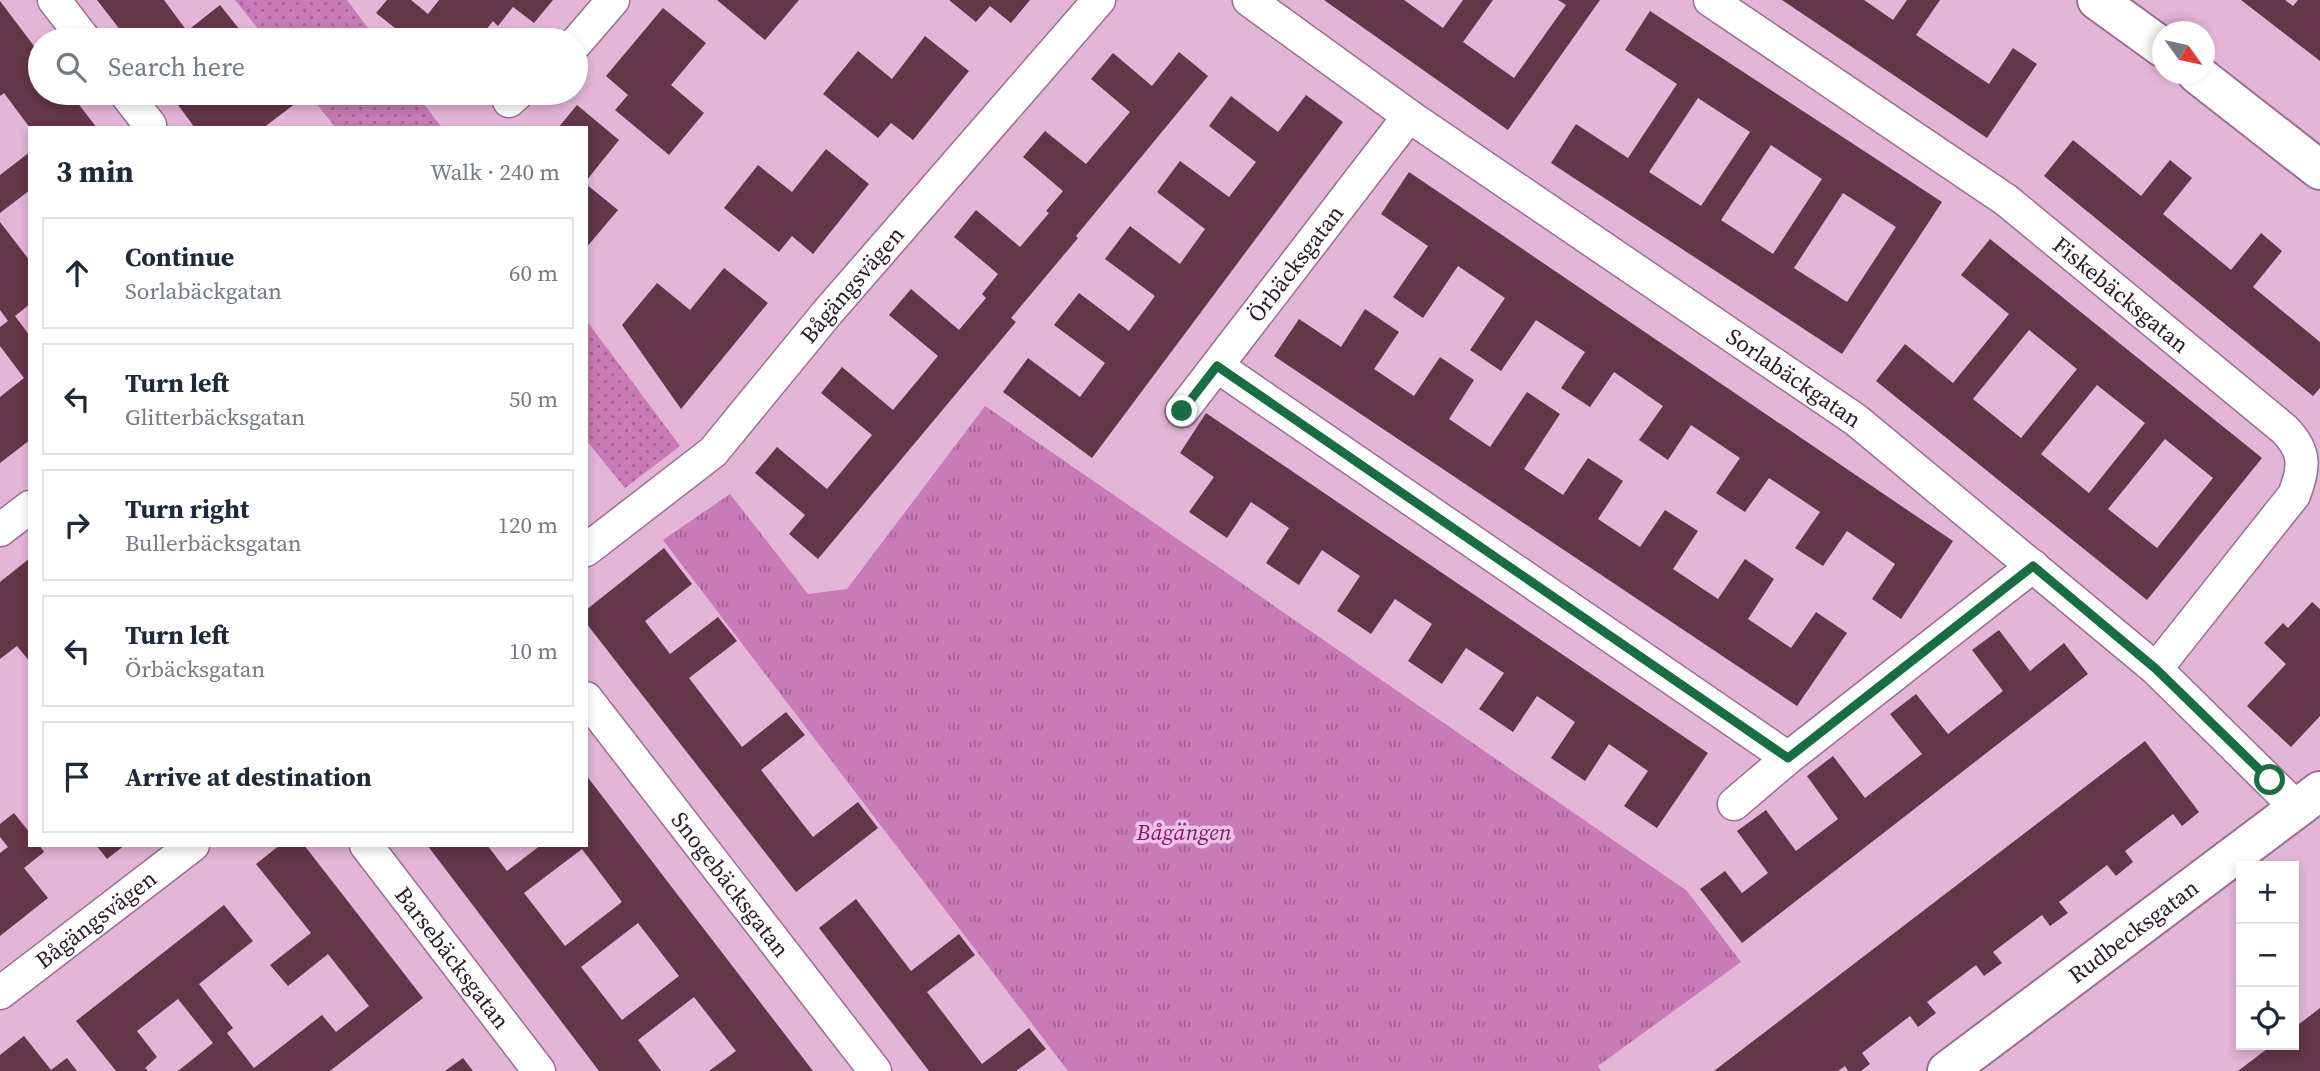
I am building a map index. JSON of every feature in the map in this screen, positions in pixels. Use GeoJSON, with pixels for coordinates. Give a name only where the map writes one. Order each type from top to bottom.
{"type":"FeatureCollection","features":[{"type":"Feature","properties":{"kind":"street"},"geometry":{"type":"LineString","coordinates":[[54,0],[76,28]]}},
{"type":"Feature","properties":{"kind":"street"},"geometry":{"type":"LineString","coordinates":[[588,29],[613,0]]}},
{"type":"Feature","properties":{"kind":"street","name":"Bågängsvägen"},"geometry":{"type":"LineString","coordinates":[[588,548],[713,452],[827,313],[1099,0]]}},
{"type":"Feature","properties":{"kind":"street","name":"Sorlabäckgatan"},"geometry":{"type":"LineString","coordinates":[[1249,0],[1409,116],[1856,420],[2309,799]]}},
{"type":"Feature","properties":{"kind":"street","name":"Fiskebäcksgatan"},"geometry":{"type":"LineString","coordinates":[[1710,0],[2006,200],[2296,441],[2302,458],[2302,475],[2294,495],[2156,669]]}},
{"type":"Feature","properties":{"kind":"street"},"geometry":{"type":"LineString","coordinates":[[2097,0],[2152,40]]}},
{"type":"Feature","properties":{"kind":"street"},"geometry":{"type":"LineString","coordinates":[[2210,84],[2320,170]]}},
{"type":"Feature","properties":{"kind":"street"},"geometry":{"type":"LineString","coordinates":[[134,105],[150,125]]}},
{"type":"Feature","properties":{"kind":"street","name":"Örbäcksgatan"},"geometry":{"type":"LineString","coordinates":[[1182,411],[1409,116]]}},
{"type":"Feature","properties":{"kind":"street"},"geometry":{"type":"LineString","coordinates":[[1217,366],[1788,758]]}},
{"type":"Feature","properties":{"kind":"street"},"geometry":{"type":"LineString","coordinates":[[0,530],[28,509]]}},
{"type":"Feature","properties":{"kind":"street"},"geometry":{"type":"LineString","coordinates":[[1734,804],[1788,758],[2033,566]]}},
{"type":"Feature","properties":{"kind":"street","name":"Snogebäcksgatan"},"geometry":{"type":"LineString","coordinates":[[588,701],[875,1071]]}},
{"type":"Feature","properties":{"kind":"street","name":"Rudbecksgatan"},"geometry":{"type":"LineString","coordinates":[[1947,1071],[2309,799]]}},
{"type":"Feature","properties":{"kind":"street","name":"Bågängsvägen"},"geometry":{"type":"LineString","coordinates":[[0,993],[190,847]]}},
{"type":"Feature","properties":{"kind":"street","name":"Barsebäcksgatan"},"geometry":{"type":"LineString","coordinates":[[368,847],[538,1071]]}},
{"type":"Feature","properties":{"kind":"green space"},"geometry":{"type":"Polygon","coordinates":[[[235,0],[347,0],[368,28],[257,28],[235,0]]]}},
{"type":"Feature","properties":{"kind":"green space"},"geometry":{"type":"Polygon","coordinates":[[[318,105],[425,105],[441,126],[334,126],[318,105]]]}},
{"type":"Feature","properties":{"kind":"green space"},"geometry":{"type":"Polygon","coordinates":[[[588,323],[680,446],[625,488],[588,442],[588,323]]]}},
{"type":"Feature","properties":{"kind":"green space","name":"Bågängen"},"geometry":{"type":"Polygon","coordinates":[[[985,406],[1687,891],[1741,962],[1598,1066],[1601,1071],[1068,1071],[663,540],[730,494],[808,594],[847,589],[985,406]]]}},
{"type":"Feature","properties":{"kind":"building"},"geometry":{"type":"Polygon","coordinates":[[[97,0],[164,0],[185,28],[119,28],[97,0]]]}},
{"type":"Feature","properties":{"kind":"building"},"geometry":{"type":"Polygon","coordinates":[[[387,0],[411,0],[428,14],[439,0],[553,0],[534,23],[513,7],[498,26],[493,21],[487,28],[395,28],[376,13],[387,0]]]}},
{"type":"Feature","properties":{"kind":"building"},"geometry":{"type":"Polygon","coordinates":[[[717,0],[799,0],[765,40],[717,0]]]}},
{"type":"Feature","properties":{"kind":"building"},"geometry":{"type":"Polygon","coordinates":[[[949,0],[1030,0],[1011,23],[990,6],[976,22],[949,0]]]}},
{"type":"Feature","properties":{"kind":"building"},"geometry":{"type":"Polygon","coordinates":[[[1324,0],[1404,0],[1443,28],[1463,0],[1493,0],[1463,42],[1514,78],[1566,5],[1558,0],[1600,0],[1508,130],[1324,0]]]}},
{"type":"Feature","properties":{"kind":"building"},"geometry":{"type":"Polygon","coordinates":[[[1782,0],[1864,0],[1893,20],[1907,0],[1940,0],[1916,35],[1989,84],[2013,48],[2037,64],[1987,138],[1782,0]]]}},
{"type":"Feature","properties":{"kind":"building"},"geometry":{"type":"Polygon","coordinates":[[[2241,0],[2285,0],[2293,6],[2298,0],[2320,0],[2320,61],[2241,0]]]}},
{"type":"Feature","properties":{"kind":"building"},"geometry":{"type":"Polygon","coordinates":[[[0,1],[28,38],[28,105],[79,105],[95,126],[29,126],[4,93],[0,96],[0,1]]]}},
{"type":"Feature","properties":{"kind":"building"},"geometry":{"type":"Polygon","coordinates":[[[220,5],[238,28],[191,28],[220,5]]]}},
{"type":"Feature","properties":{"kind":"building"},"geometry":{"type":"Polygon","coordinates":[[[663,8],[706,43],[671,85],[704,113],[669,155],[615,110],[628,95],[606,76],[663,8]]]}},
{"type":"Feature","properties":{"kind":"building"},"geometry":{"type":"Polygon","coordinates":[[[1650,11],[1942,202],[1842,354],[1551,163],[1576,124],[1628,158],[1677,84],[1625,50],[1650,11]],[[1698,98],[1649,172],[1701,206],[1750,132],[1698,98]],[[1771,145],[1721,220],[1773,254],[1822,179],[1771,145]],[[1843,193],[1794,268],[1847,302],[1896,227],[1843,193]]]}},
{"type":"Feature","properties":{"kind":"building"},"geometry":{"type":"Polygon","coordinates":[[[925,36],[969,71],[913,140],[891,123],[878,138],[823,94],[858,51],[892,79],[925,36]]]}},
{"type":"Feature","properties":{"kind":"building"},"geometry":{"type":"Polygon","coordinates":[[[1179,52],[1208,76],[1011,318],[1016,322],[818,559],[789,534],[805,515],[755,473],[777,447],[827,489],[872,435],[821,393],[842,367],[893,410],[938,356],[889,315],[911,289],[959,330],[986,298],[982,294],[998,274],[954,237],[976,210],[1020,247],[1049,213],[1046,211],[1063,191],[1023,157],[1045,131],[1086,164],[1130,112],[1091,79],[1113,53],[1152,86],[1179,52]]]}},
{"type":"Feature","properties":{"kind":"building"},"geometry":{"type":"Polygon","coordinates":[[[1306,95],[1343,122],[1092,458],[1003,392],[1028,358],[1080,397],[1105,363],[1054,325],[1079,293],[1129,331],[1155,296],[1105,259],[1130,226],[1180,264],[1205,229],[1157,192],[1180,161],[1229,197],[1256,162],[1209,126],[1231,96],[1278,132],[1306,95]]]}},
{"type":"Feature","properties":{"kind":"building"},"geometry":{"type":"Polygon","coordinates":[[[178,105],[293,105],[266,126],[194,126],[178,105]]]}},
{"type":"Feature","properties":{"kind":"building"},"geometry":{"type":"Polygon","coordinates":[[[577,105],[619,140],[588,179],[588,126],[560,126],[577,105]]]}},
{"type":"Feature","properties":{"kind":"building"},"geometry":{"type":"Polygon","coordinates":[[[2073,140],[2141,196],[2170,160],[2192,178],[2163,214],[2231,270],[2261,233],[2282,251],[2253,287],[2320,342],[2320,388],[2313,396],[2044,176],[2073,140]]]}},
{"type":"Feature","properties":{"kind":"building"},"geometry":{"type":"Polygon","coordinates":[[[826,149],[869,184],[813,254],[792,236],[779,252],[724,208],[758,165],[792,192],[826,149]]]}},
{"type":"Feature","properties":{"kind":"building"},"geometry":{"type":"Polygon","coordinates":[[[28,154],[28,192],[0,213],[0,175],[28,154]]]}},
{"type":"Feature","properties":{"kind":"building"},"geometry":{"type":"Polygon","coordinates":[[[1409,172],[1953,541],[1901,619],[1872,599],[1895,564],[1847,531],[1823,566],[1795,548],[1820,512],[1769,478],[1745,512],[1716,493],[1740,458],[1691,425],[1668,460],[1639,440],[1663,406],[1614,372],[1590,407],[1561,388],[1585,352],[1536,320],[1501,371],[1470,350],[1505,298],[1458,266],[1423,318],[1393,297],[1428,246],[1381,214],[1409,172]]]}},
{"type":"Feature","properties":{"kind":"building"},"geometry":{"type":"Polygon","coordinates":[[[588,186],[618,210],[588,246],[588,186]]]}},
{"type":"Feature","properties":{"kind":"building"},"geometry":{"type":"Polygon","coordinates":[[[0,222],[28,258],[28,306],[15,316],[28,333],[28,442],[0,463],[0,397],[24,378],[0,346],[0,327],[8,321],[0,310],[0,222]]]}},
{"type":"Feature","properties":{"kind":"building"},"geometry":{"type":"Polygon","coordinates":[[[1990,239],[2262,458],[2147,600],[1876,381],[1905,344],[1953,383],[2009,314],[1961,275],[1990,239]],[[2029,330],[1973,399],[2021,438],[2077,369],[2029,330]],[[2097,385],[2041,454],[2089,493],[2145,423],[2097,385]],[[2165,439],[2108,509],[2157,548],[2213,478],[2165,439]]]}},
{"type":"Feature","properties":{"kind":"building"},"geometry":{"type":"Polygon","coordinates":[[[724,268],[768,303],[681,409],[622,325],[657,283],[690,310],[724,268]]]}},
{"type":"Feature","properties":{"kind":"building"},"geometry":{"type":"Polygon","coordinates":[[[1365,309],[1399,332],[1374,369],[1414,396],[1440,357],[1474,380],[1449,419],[1490,447],[1527,392],[1560,414],[1524,469],[1563,495],[1588,458],[1623,481],[1598,519],[1640,547],[1665,510],[1698,531],[1673,569],[1718,599],[1745,559],[1774,579],[1748,619],[1791,648],[1816,612],[1847,633],[1797,706],[1274,356],[1299,319],[1341,347],[1365,309]]]}},
{"type":"Feature","properties":{"kind":"building"},"geometry":{"type":"Polygon","coordinates":[[[1206,413],[1708,753],[1657,828],[1624,806],[1648,771],[1609,744],[1585,781],[1551,758],[1575,722],[1537,696],[1513,732],[1479,709],[1504,673],[1466,648],[1442,684],[1408,661],[1432,624],[1395,599],[1371,634],[1337,611],[1360,576],[1322,550],[1299,585],[1266,563],[1289,528],[1251,502],[1227,538],[1189,512],[1214,477],[1180,453],[1206,413]]]}},
{"type":"Feature","properties":{"kind":"building"},"geometry":{"type":"Polygon","coordinates":[[[664,548],[692,584],[645,621],[670,654],[718,617],[737,641],[689,678],[742,747],[786,712],[805,735],[761,770],[813,837],[858,802],[878,828],[796,892],[588,626],[588,608],[664,548]]]}},
{"type":"Feature","properties":{"kind":"building"},"geometry":{"type":"Polygon","coordinates":[[[28,560],[28,660],[17,646],[0,659],[0,582],[28,560]]]}},
{"type":"Feature","properties":{"kind":"building"},"geometry":{"type":"Polygon","coordinates":[[[2312,602],[2320,609],[2320,716],[2291,747],[2247,706],[2286,664],[2264,643],[2283,623],[2288,628],[2312,602]]]}},
{"type":"Feature","properties":{"kind":"building"},"geometry":{"type":"Polygon","coordinates":[[[1999,630],[2030,671],[2064,643],[2088,674],[1742,943],[1700,889],[1725,871],[1742,893],[1768,873],[1737,831],[1766,810],[1796,851],[1838,819],[1807,776],[1833,756],[1865,798],[1922,754],[1890,714],[1916,694],[1948,734],[2003,691],[1972,650],[1999,630]]]}},
{"type":"Feature","properties":{"kind":"building"},"geometry":{"type":"Polygon","coordinates":[[[2145,741],[2199,812],[2182,826],[2173,814],[2125,851],[2133,862],[2116,876],[2107,865],[2059,902],[2068,913],[2050,926],[2042,915],[1993,952],[2002,963],[1984,976],[1976,965],[1927,1002],[1936,1013],[1918,1027],[1910,1016],[1862,1053],[1870,1064],[1861,1071],[1848,1071],[1845,1066],[1838,1071],[1714,1071],[2145,741]]]}},
{"type":"Feature","properties":{"kind":"building"},"geometry":{"type":"Polygon","coordinates":[[[588,778],[813,1071],[709,1071],[736,1051],[694,997],[638,1040],[661,1071],[599,1071],[429,847],[489,847],[507,871],[538,847],[588,847],[588,778]],[[582,849],[524,893],[565,946],[622,902],[582,849]],[[638,923],[581,967],[622,1020],[679,976],[638,923]]]}},
{"type":"Feature","properties":{"kind":"building"},"geometry":{"type":"Polygon","coordinates":[[[14,813],[28,830],[28,847],[40,847],[44,852],[24,868],[48,898],[0,936],[0,853],[8,847],[0,837],[0,824],[14,813]]]}},
{"type":"Feature","properties":{"kind":"building"},"geometry":{"type":"Polygon","coordinates":[[[98,847],[122,847],[107,859],[98,847]]]}},
{"type":"Feature","properties":{"kind":"building"},"geometry":{"type":"Polygon","coordinates":[[[277,847],[306,847],[423,998],[330,1071],[178,1071],[213,1043],[178,999],[137,1031],[157,1057],[145,1068],[148,1071],[116,1071],[76,1021],[224,905],[253,941],[199,984],[233,1028],[227,1033],[254,1068],[322,1015],[336,1032],[369,1006],[328,954],[288,986],[270,965],[311,933],[256,864],[277,847]]]}},
{"type":"Feature","properties":{"kind":"building"},"geometry":{"type":"Polygon","coordinates":[[[856,899],[911,971],[959,934],[975,955],[927,992],[982,1064],[1029,1028],[1046,1049],[1016,1071],[929,1071],[819,928],[856,899]]]}},
{"type":"Feature","properties":{"kind":"building"},"geometry":{"type":"Polygon","coordinates":[[[2320,1008],[2320,1071],[2238,1071],[2265,1050],[2299,1050],[2299,1024],[2320,1008]]]}},
{"type":"Feature","properties":{"kind":"building"},"geometry":{"type":"Polygon","coordinates":[[[24,1036],[51,1070],[67,1058],[77,1071],[0,1071],[0,1055],[24,1036]]]}},
{"type":"Feature","properties":{"kind":"building"},"geometry":{"type":"Polygon","coordinates":[[[463,1058],[473,1071],[445,1071],[463,1058]]]}},
{"type":"Feature","properties":{"kind":"route"},"geometry":{"type":"LineString","coordinates":[[1182,411],[1217,366],[1788,758],[2033,566],[2156,669],[2270,780]]}}]}
